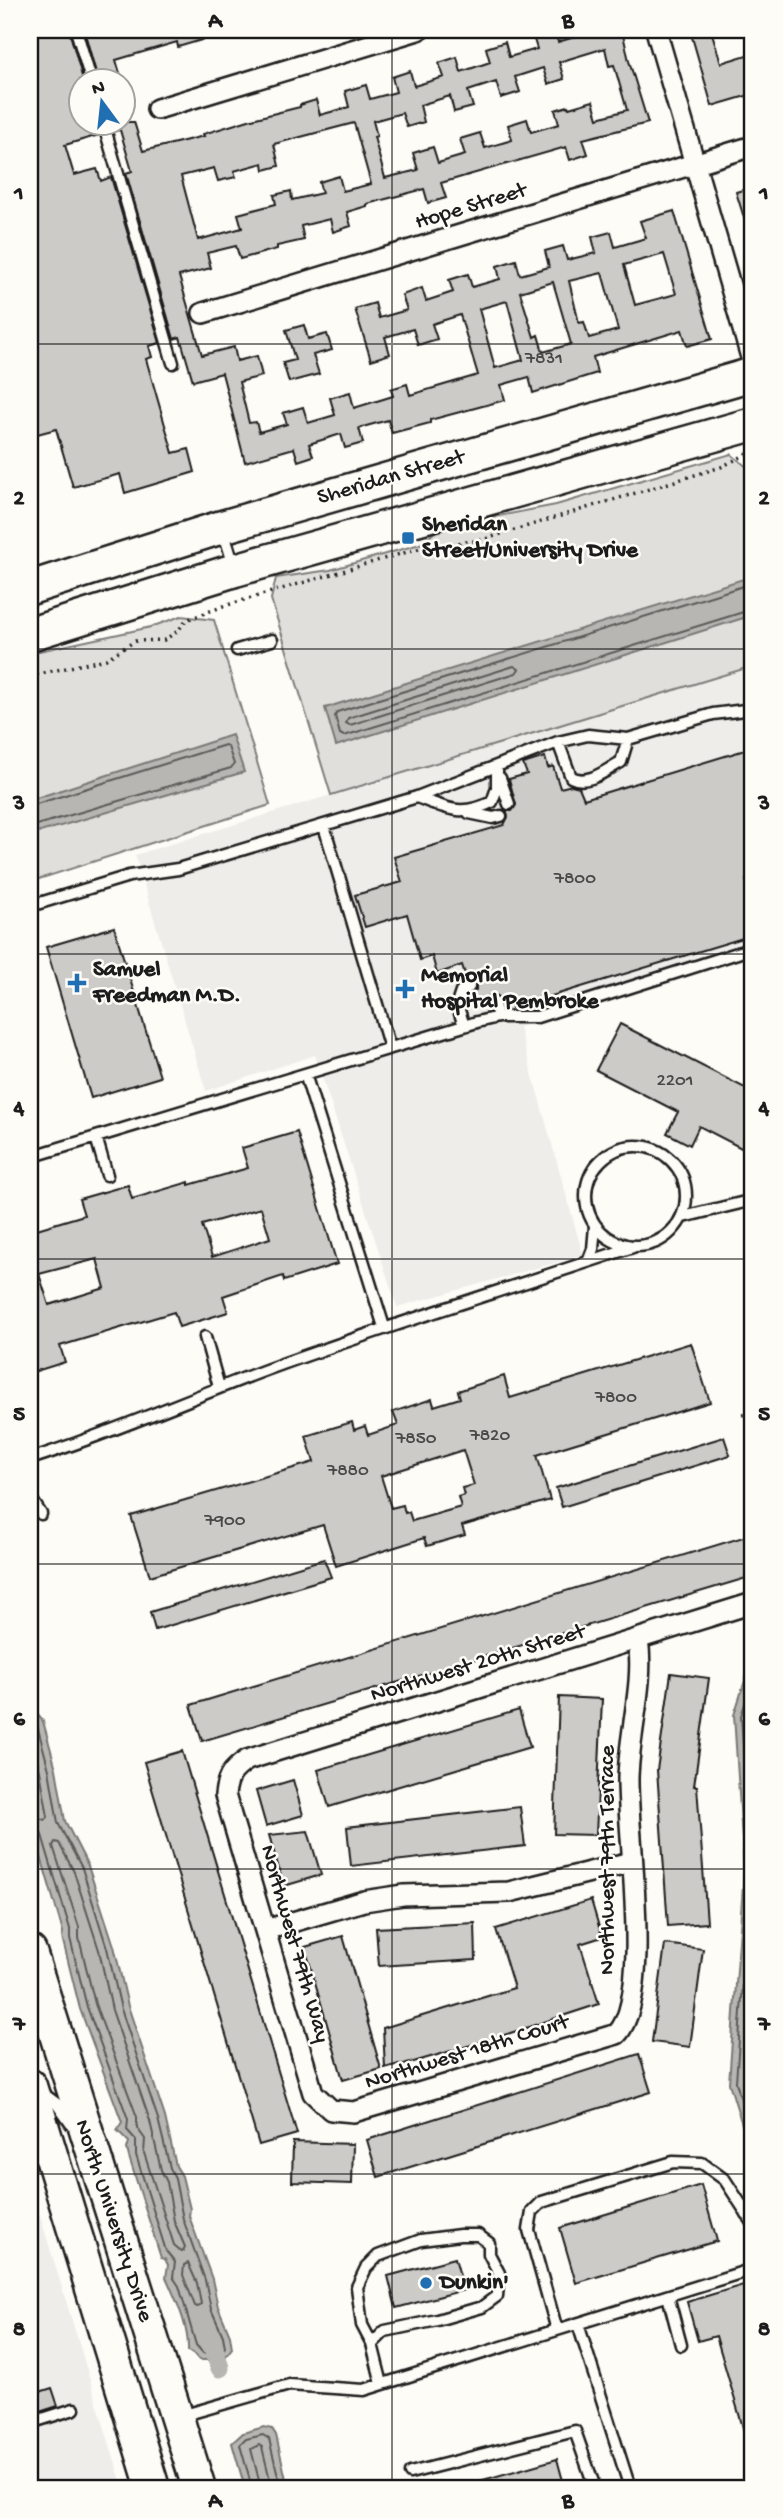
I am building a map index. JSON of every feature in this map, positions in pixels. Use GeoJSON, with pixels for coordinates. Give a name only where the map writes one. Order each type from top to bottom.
{"type":"FeatureCollection","features":[{"type":"Feature","properties":{"kind":"main road","name":"Sheridan Street"},"geometry":{"type":"LineString","coordinates":[[30,588],[222,527],[753,374]]}},
{"type":"Feature","properties":{"kind":"main road","name":"Sheridan Street"},"geometry":{"type":"LineString","coordinates":[[30,635],[235,570],[753,424]]}},
{"type":"Feature","properties":{"kind":"main road","name":"North University Drive"},"geometry":{"type":"LineString","coordinates":[[30,1952],[91,2153],[199,2488]]}},
{"type":"Feature","properties":{"kind":"main road","name":"North University Drive"},"geometry":{"type":"LineString","coordinates":[[30,2087],[153,2488]]}},
{"type":"Feature","properties":{"kind":"street"},"geometry":{"type":"LineString","coordinates":[[157,109],[418,30]]}},
{"type":"Feature","properties":{"kind":"street"},"geometry":{"type":"LineString","coordinates":[[656,30],[753,364]]}},
{"type":"Feature","properties":{"kind":"street","name":"Hope Street"},"geometry":{"type":"LineString","coordinates":[[203,313],[753,146]]}},
{"type":"Feature","properties":{"kind":"street","name":"Northwest 20th Street"},"geometry":{"type":"LineString","coordinates":[[227,1784],[233,1769],[247,1760],[753,1603]]}},
{"type":"Feature","properties":{"kind":"street","name":"Northwest 79th Terrace"},"geometry":{"type":"LineString","coordinates":[[617,2034],[625,2025],[628,2015],[637,1952],[628,1778],[642,1662],[638,1640]]}},
{"type":"Feature","properties":{"kind":"street","name":"Northwest 79th Way"},"geometry":{"type":"LineString","coordinates":[[227,1784],[225,1795],[313,2093],[331,2110]]}},
{"type":"Feature","properties":{"kind":"street"},"geometry":{"type":"LineString","coordinates":[[265,1930],[364,1901],[403,1895],[509,1892],[631,1863]]}},
{"type":"Feature","properties":{"kind":"street","name":"Northwest 18th Court"},"geometry":{"type":"LineString","coordinates":[[331,2110],[354,2112],[617,2034]]}},
{"type":"Feature","properties":{"kind":"lane"},"geometry":{"type":"LineString","coordinates":[[76,30],[87,66]]}},
{"type":"Feature","properties":{"kind":"lane"},"geometry":{"type":"LineString","coordinates":[[107,136],[173,363]]}},
{"type":"Feature","properties":{"kind":"lane"},"geometry":{"type":"LineString","coordinates":[[222,527],[235,570]]}},
{"type":"Feature","properties":{"kind":"lane"},"geometry":{"type":"LineString","coordinates":[[237,650],[272,640]]}},
{"type":"Feature","properties":{"kind":"lane"},"geometry":{"type":"LineString","coordinates":[[30,906],[129,876],[178,869],[324,826],[417,797],[558,742],[588,734],[628,739],[713,714],[753,709]]}},
{"type":"Feature","properties":{"kind":"lane"},"geometry":{"type":"LineString","coordinates":[[558,742],[571,777],[579,781],[587,780],[621,762],[628,739]]}},
{"type":"Feature","properties":{"kind":"lane"},"geometry":{"type":"LineString","coordinates":[[497,767],[509,804]]}},
{"type":"Feature","properties":{"kind":"lane"},"geometry":{"type":"LineString","coordinates":[[462,812],[475,810],[492,802],[497,788],[497,767]]}},
{"type":"Feature","properties":{"kind":"lane"},"geometry":{"type":"LineString","coordinates":[[417,797],[462,812],[493,818],[501,816]]}},
{"type":"Feature","properties":{"kind":"lane"},"geometry":{"type":"LineString","coordinates":[[324,826],[390,1048]]}},
{"type":"Feature","properties":{"kind":"lane"},"geometry":{"type":"LineString","coordinates":[[30,1157],[464,1026],[498,1017],[537,1017],[753,948]]}},
{"type":"Feature","properties":{"kind":"lane"},"geometry":{"type":"LineString","coordinates":[[464,1026],[457,1004],[461,992],[469,986]]}},
{"type":"Feature","properties":{"kind":"lane"},"geometry":{"type":"LineString","coordinates":[[494,1001],[498,1017]]}},
{"type":"Feature","properties":{"kind":"lane"},"geometry":{"type":"LineString","coordinates":[[305,1074],[384,1327]]}},
{"type":"Feature","properties":{"kind":"lane"},"geometry":{"type":"LineString","coordinates":[[96,1137],[107,1175]]}},
{"type":"Feature","properties":{"kind":"lane"},"geometry":{"type":"LineString","coordinates":[[30,1459],[83,1443],[219,1387],[384,1327],[660,1240],[674,1230],[683,1217],[687,1200],[686,1184],[669,1157],[638,1145],[621,1147],[607,1155],[590,1174],[586,1200],[588,1213],[595,1226],[615,1242],[633,1247]]}},
{"type":"Feature","properties":{"kind":"lane"},"geometry":{"type":"LineString","coordinates":[[683,1217],[753,1200]]}},
{"type":"Feature","properties":{"kind":"lane"},"geometry":{"type":"LineString","coordinates":[[588,1262],[593,1248],[595,1226]]}},
{"type":"Feature","properties":{"kind":"lane"},"geometry":{"type":"LineString","coordinates":[[205,1337],[219,1387]]}},
{"type":"Feature","properties":{"kind":"lane"},"geometry":{"type":"LineString","coordinates":[[30,1497],[41,1514]]}},
{"type":"Feature","properties":{"kind":"lane"},"geometry":{"type":"LineString","coordinates":[[30,2087],[57,2104],[91,2153]]}},
{"type":"Feature","properties":{"kind":"lane"},"geometry":{"type":"LineString","coordinates":[[557,2330],[529,2230],[532,2212],[542,2202],[673,2162],[702,2163],[725,2180],[753,2223]]}},
{"type":"Feature","properties":{"kind":"lane"},"geometry":{"type":"LineString","coordinates":[[372,2344],[385,2331],[482,2307],[497,2295],[499,2273],[489,2254],[489,2243],[478,2235],[421,2240],[378,2256],[366,2268],[358,2287],[362,2325],[372,2344],[382,2384]]}},
{"type":"Feature","properties":{"kind":"lane"},"geometry":{"type":"LineString","coordinates":[[176,2418],[289,2385],[364,2390],[753,2269]]}},
{"type":"Feature","properties":{"kind":"lane"},"geometry":{"type":"LineString","coordinates":[[668,2296],[681,2345]]}},
{"type":"Feature","properties":{"kind":"lane"},"geometry":{"type":"LineString","coordinates":[[578,2324],[630,2488]]}},
{"type":"Feature","properties":{"kind":"lane"},"geometry":{"type":"LineString","coordinates":[[30,2423],[74,2409]]}},
{"type":"Feature","properties":{"kind":"lane"},"geometry":{"type":"LineString","coordinates":[[410,2473],[454,2464],[575,2431],[595,2488]]}},
{"type":"Feature","properties":{"kind":"path"},"geometry":{"type":"LineString","coordinates":[[30,676],[106,659],[135,641],[164,640],[186,620],[224,606],[424,547],[482,540],[721,467],[753,451]]}},
{"type":"Feature","properties":{"kind":"path"},"geometry":{"type":"LineString","coordinates":[[753,1255],[747,1271],[753,1296]]}},
{"type":"Feature","properties":{"kind":"path"},"geometry":{"type":"LineString","coordinates":[[742,1415],[753,1412]]}},
{"type":"Feature","properties":{"kind":"shaded area"},"geometry":{"type":"Polygon","coordinates":[[[731,454],[753,472],[753,666],[331,795],[271,599],[276,578],[330,570],[420,544],[441,527],[556,505],[731,454]]]}},
{"type":"Feature","properties":{"kind":"shaded area"},"geometry":{"type":"Polygon","coordinates":[[[181,616],[214,620],[270,805],[30,882],[30,653],[151,627],[181,616]]]}},
{"type":"Feature","properties":{"kind":"shaded area","name":"Memorial Hospital Pembroke"},"geometry":{"type":"Polygon","coordinates":[[[753,666],[753,951],[519,1027],[583,1255],[397,1307],[315,1055],[206,1091],[135,855],[753,666]]]}},
{"type":"Feature","properties":{"kind":"shaded area"},"geometry":{"type":"Polygon","coordinates":[[[30,2183],[123,2488],[30,2488],[30,2183]]]}},
{"type":"Feature","properties":{"kind":"water"},"geometry":{"type":"Polygon","coordinates":[[[753,576],[753,615],[336,746],[325,708],[753,576]]]}},
{"type":"Feature","properties":{"kind":"water"},"geometry":{"type":"Polygon","coordinates":[[[232,735],[244,772],[30,835],[30,800],[232,735]]]}},
{"type":"Feature","properties":{"kind":"water"},"geometry":{"type":"Polygon","coordinates":[[[753,1663],[753,2160],[729,2083],[744,1871],[734,1715],[750,1665],[753,1663]]]}},
{"type":"Feature","properties":{"kind":"water"},"geometry":{"type":"Polygon","coordinates":[[[30,1692],[35,1712],[43,1721],[56,1769],[65,1821],[88,1866],[114,1946],[128,2006],[165,2117],[176,2166],[182,2176],[190,2209],[189,2216],[212,2279],[218,2307],[230,2335],[232,2348],[223,2360],[199,2360],[188,2351],[184,2323],[166,2277],[168,2265],[165,2259],[161,2258],[129,2157],[129,2142],[117,2130],[122,2122],[80,2009],[63,1932],[34,1833],[30,1828],[30,1692]]]}},
{"type":"Feature","properties":{"kind":"water"},"geometry":{"type":"Polygon","coordinates":[[[264,2427],[272,2429],[276,2435],[288,2488],[245,2488],[232,2443],[243,2433],[264,2427]]]}},
{"type":"Feature","properties":{"kind":"building"},"geometry":{"type":"Polygon","coordinates":[[[30,30],[69,30],[79,66],[66,66],[66,136],[96,136],[65,145],[74,175],[97,169],[101,181],[111,177],[160,343],[149,346],[152,357],[146,359],[173,453],[189,449],[195,472],[125,493],[120,474],[73,487],[56,429],[30,436],[30,30]]]}},
{"type":"Feature","properties":{"kind":"building"},"geometry":{"type":"Polygon","coordinates":[[[84,30],[222,30],[222,34],[178,47],[177,42],[116,60],[118,66],[94,66],[84,30]]]}},
{"type":"Feature","properties":{"kind":"building"},"geometry":{"type":"Polygon","coordinates":[[[542,30],[554,30],[558,42],[588,33],[587,30],[622,30],[648,123],[583,139],[588,154],[570,160],[566,147],[441,183],[446,198],[428,203],[424,189],[367,204],[347,212],[351,226],[333,232],[330,219],[301,226],[304,240],[277,246],[277,249],[240,259],[236,246],[207,253],[211,268],[179,276],[202,355],[234,347],[237,361],[257,356],[262,376],[239,382],[249,423],[256,422],[259,432],[287,424],[283,413],[303,407],[308,423],[335,415],[330,398],[350,392],[354,408],[393,396],[391,389],[407,384],[410,395],[478,375],[460,315],[432,324],[437,339],[418,345],[413,329],[385,337],[390,354],[371,360],[355,309],[375,303],[379,318],[407,310],[402,295],[422,288],[426,301],[453,292],[449,280],[468,274],[472,287],[500,279],[497,266],[516,260],[520,275],[549,267],[545,251],[563,246],[567,260],[596,253],[592,237],[611,232],[615,247],[646,238],[640,221],[674,211],[712,339],[687,346],[682,330],[593,357],[597,373],[533,393],[529,377],[501,385],[505,400],[430,420],[430,423],[392,433],[388,420],[359,428],[363,443],[345,448],[341,434],[309,444],[313,456],[298,461],[294,448],[245,462],[222,373],[193,381],[180,337],[174,339],[126,173],[132,171],[122,136],[136,136],[136,128],[143,151],[204,136],[203,134],[316,100],[320,115],[349,107],[345,91],[366,85],[370,99],[396,92],[392,77],[410,71],[414,86],[444,77],[439,63],[457,57],[461,72],[490,62],[486,48],[505,42],[509,57],[537,49],[532,33],[542,30]],[[605,48],[559,62],[564,79],[548,84],[543,68],[515,77],[520,92],[501,98],[496,82],[468,91],[473,107],[454,112],[450,96],[420,105],[424,122],[407,127],[402,113],[373,121],[377,136],[374,137],[385,178],[418,170],[413,153],[433,147],[438,163],[465,155],[460,139],[480,133],[485,148],[512,140],[508,125],[527,119],[531,132],[559,124],[555,110],[568,106],[569,108],[593,101],[598,118],[627,110],[614,65],[609,66],[605,48]],[[354,123],[274,144],[279,166],[264,170],[263,163],[234,171],[236,177],[218,181],[214,168],[181,176],[198,240],[242,228],[238,214],[276,204],[274,195],[291,191],[292,200],[322,193],[319,182],[339,176],[343,191],[371,184],[354,123]],[[664,254],[624,265],[635,305],[676,294],[664,254]],[[602,273],[569,281],[579,323],[584,322],[589,338],[618,330],[602,273]],[[553,282],[520,292],[534,337],[538,335],[543,352],[571,344],[553,282]],[[507,301],[479,309],[495,368],[523,360],[507,301]]]}},
{"type":"Feature","properties":{"kind":"building"},"geometry":{"type":"Polygon","coordinates":[[[690,30],[711,30],[721,63],[753,53],[753,94],[712,106],[690,30]]]}},
{"type":"Feature","properties":{"kind":"building"},"geometry":{"type":"Polygon","coordinates":[[[753,187],[753,236],[750,237],[736,192],[753,187]]]}},
{"type":"Feature","properties":{"kind":"building"},"geometry":{"type":"Polygon","coordinates":[[[304,325],[308,339],[327,334],[332,350],[313,355],[319,374],[289,382],[283,363],[295,360],[286,330],[304,325]]]}},
{"type":"Feature","properties":{"kind":"building","name":"Memorial Hospital Pembroke"},"geometry":{"type":"Polygon","coordinates":[[[748,749],[753,763],[753,878],[746,880],[753,904],[753,935],[512,1008],[507,996],[500,998],[494,994],[487,997],[486,1003],[475,1006],[471,994],[476,990],[476,984],[467,980],[462,965],[437,974],[432,956],[420,960],[407,914],[365,927],[355,895],[402,882],[394,857],[504,825],[508,817],[506,811],[512,811],[516,805],[509,779],[527,774],[523,764],[545,757],[548,768],[553,766],[560,788],[572,785],[579,787],[584,799],[748,749]]]}},
{"type":"Feature","properties":{"kind":"building"},"geometry":{"type":"Polygon","coordinates":[[[114,927],[160,1077],[91,1098],[46,947],[114,927]]]}},
{"type":"Feature","properties":{"kind":"building"},"geometry":{"type":"Polygon","coordinates":[[[620,1024],[753,1092],[753,1154],[699,1126],[690,1145],[667,1133],[678,1112],[596,1070],[620,1024]]]}},
{"type":"Feature","properties":{"kind":"building"},"geometry":{"type":"Polygon","coordinates":[[[297,1132],[337,1264],[284,1281],[283,1276],[223,1296],[228,1312],[179,1327],[174,1312],[60,1346],[65,1362],[30,1373],[30,1231],[84,1215],[79,1199],[128,1185],[132,1199],[248,1168],[242,1148],[297,1132]],[[261,1208],[202,1225],[212,1257],[270,1238],[261,1208]],[[97,1259],[39,1274],[49,1305],[105,1288],[97,1259]]]}},
{"type":"Feature","properties":{"kind":"building"},"geometry":{"type":"Polygon","coordinates":[[[691,1343],[710,1402],[537,1455],[550,1500],[462,1526],[465,1535],[427,1546],[424,1538],[336,1566],[323,1525],[150,1576],[131,1516],[314,1462],[306,1436],[352,1422],[354,1430],[365,1426],[368,1435],[398,1425],[393,1412],[432,1399],[434,1406],[460,1398],[458,1391],[504,1376],[510,1398],[691,1343]],[[463,1450],[381,1476],[391,1508],[403,1505],[405,1513],[409,1512],[412,1521],[461,1507],[458,1497],[464,1495],[462,1488],[474,1485],[463,1450]]]}},
{"type":"Feature","properties":{"kind":"building"},"geometry":{"type":"Polygon","coordinates":[[[724,1437],[730,1455],[562,1507],[556,1488],[724,1437]]]}},
{"type":"Feature","properties":{"kind":"building"},"geometry":{"type":"Polygon","coordinates":[[[753,1534],[753,1576],[202,1741],[191,1705],[753,1534]]]}},
{"type":"Feature","properties":{"kind":"building"},"geometry":{"type":"Polygon","coordinates":[[[324,1559],[331,1577],[155,1630],[150,1612],[324,1559]]]}},
{"type":"Feature","properties":{"kind":"building"},"geometry":{"type":"Polygon","coordinates":[[[671,1673],[709,1678],[694,1786],[697,1786],[707,1923],[668,1926],[657,1770],[671,1673]]]}},
{"type":"Feature","properties":{"kind":"building"},"geometry":{"type":"Polygon","coordinates":[[[559,1697],[602,1699],[596,1835],[554,1834],[559,1697]]]}},
{"type":"Feature","properties":{"kind":"building"},"geometry":{"type":"Polygon","coordinates":[[[519,1710],[530,1747],[329,1807],[318,1770],[519,1710]]]}},
{"type":"Feature","properties":{"kind":"building"},"geometry":{"type":"Polygon","coordinates":[[[182,1751],[297,2134],[259,2145],[144,1762],[182,1751]]]}},
{"type":"Feature","properties":{"kind":"building"},"geometry":{"type":"Polygon","coordinates":[[[293,1780],[303,1815],[266,1826],[256,1791],[293,1780]]]}},
{"type":"Feature","properties":{"kind":"building"},"geometry":{"type":"Polygon","coordinates":[[[520,1807],[525,1846],[351,1866],[347,1827],[520,1807]]]}},
{"type":"Feature","properties":{"kind":"building"},"geometry":{"type":"Polygon","coordinates":[[[308,1831],[321,1875],[284,1886],[269,1835],[308,1831]]]}},
{"type":"Feature","properties":{"kind":"building"},"geometry":{"type":"Polygon","coordinates":[[[591,1900],[602,1937],[580,1944],[599,2004],[495,2038],[385,2068],[383,2028],[514,1988],[496,1929],[591,1900]]]}},
{"type":"Feature","properties":{"kind":"building"},"geometry":{"type":"Polygon","coordinates":[[[475,1923],[476,1960],[379,1966],[376,1928],[475,1923]]]}},
{"type":"Feature","properties":{"kind":"building"},"geometry":{"type":"Polygon","coordinates":[[[343,1936],[381,2069],[343,2080],[305,1947],[343,1936]]]}},
{"type":"Feature","properties":{"kind":"building"},"geometry":{"type":"Polygon","coordinates":[[[665,1944],[703,1949],[690,2047],[652,2042],[665,1944]]]}},
{"type":"Feature","properties":{"kind":"building"},"geometry":{"type":"Polygon","coordinates":[[[639,2054],[651,2092],[378,2177],[367,2140],[639,2054]]]}},
{"type":"Feature","properties":{"kind":"building"},"geometry":{"type":"Polygon","coordinates":[[[293,2142],[353,2144],[352,2184],[292,2182],[293,2142]]]}},
{"type":"Feature","properties":{"kind":"building"},"geometry":{"type":"Polygon","coordinates":[[[701,2185],[717,2241],[576,2283],[560,2228],[701,2185]]]}},
{"type":"Feature","properties":{"kind":"building","name":"Dunkin'"},"geometry":{"type":"Polygon","coordinates":[[[455,2258],[464,2290],[396,2308],[388,2276],[455,2258]]]}},
{"type":"Feature","properties":{"kind":"building"},"geometry":{"type":"Polygon","coordinates":[[[753,2282],[753,2448],[749,2448],[716,2336],[698,2341],[687,2302],[753,2282]]]}},
{"type":"Feature","properties":{"kind":"building"},"geometry":{"type":"Polygon","coordinates":[[[52,2388],[58,2406],[30,2415],[30,2395],[52,2388]]]}},
{"type":"Feature","properties":{"kind":"building"},"geometry":{"type":"Polygon","coordinates":[[[557,2459],[565,2488],[470,2488],[469,2484],[557,2459]]]}},
{"type":"Feature","properties":{"kind":"waterway"},"geometry":{"type":"LineString","coordinates":[[210,2335],[220,2368]]}},
{"type":"Feature","properties":{"kind":"place","name":"Sheridan Street/University Drive"},"geometry":{"type":"Point","coordinates":[408,538]}},
{"type":"Feature","properties":{"kind":"place","name":"Samuel Freedman M.D."},"geometry":{"type":"Point","coordinates":[77,983]}},
{"type":"Feature","properties":{"kind":"place","name":"Memorial Hospital Pembroke"},"geometry":{"type":"Point","coordinates":[405,989]}},
{"type":"Feature","properties":{"kind":"place","name":"Dunkin'"},"geometry":{"type":"Point","coordinates":[426,2283]}}]}
